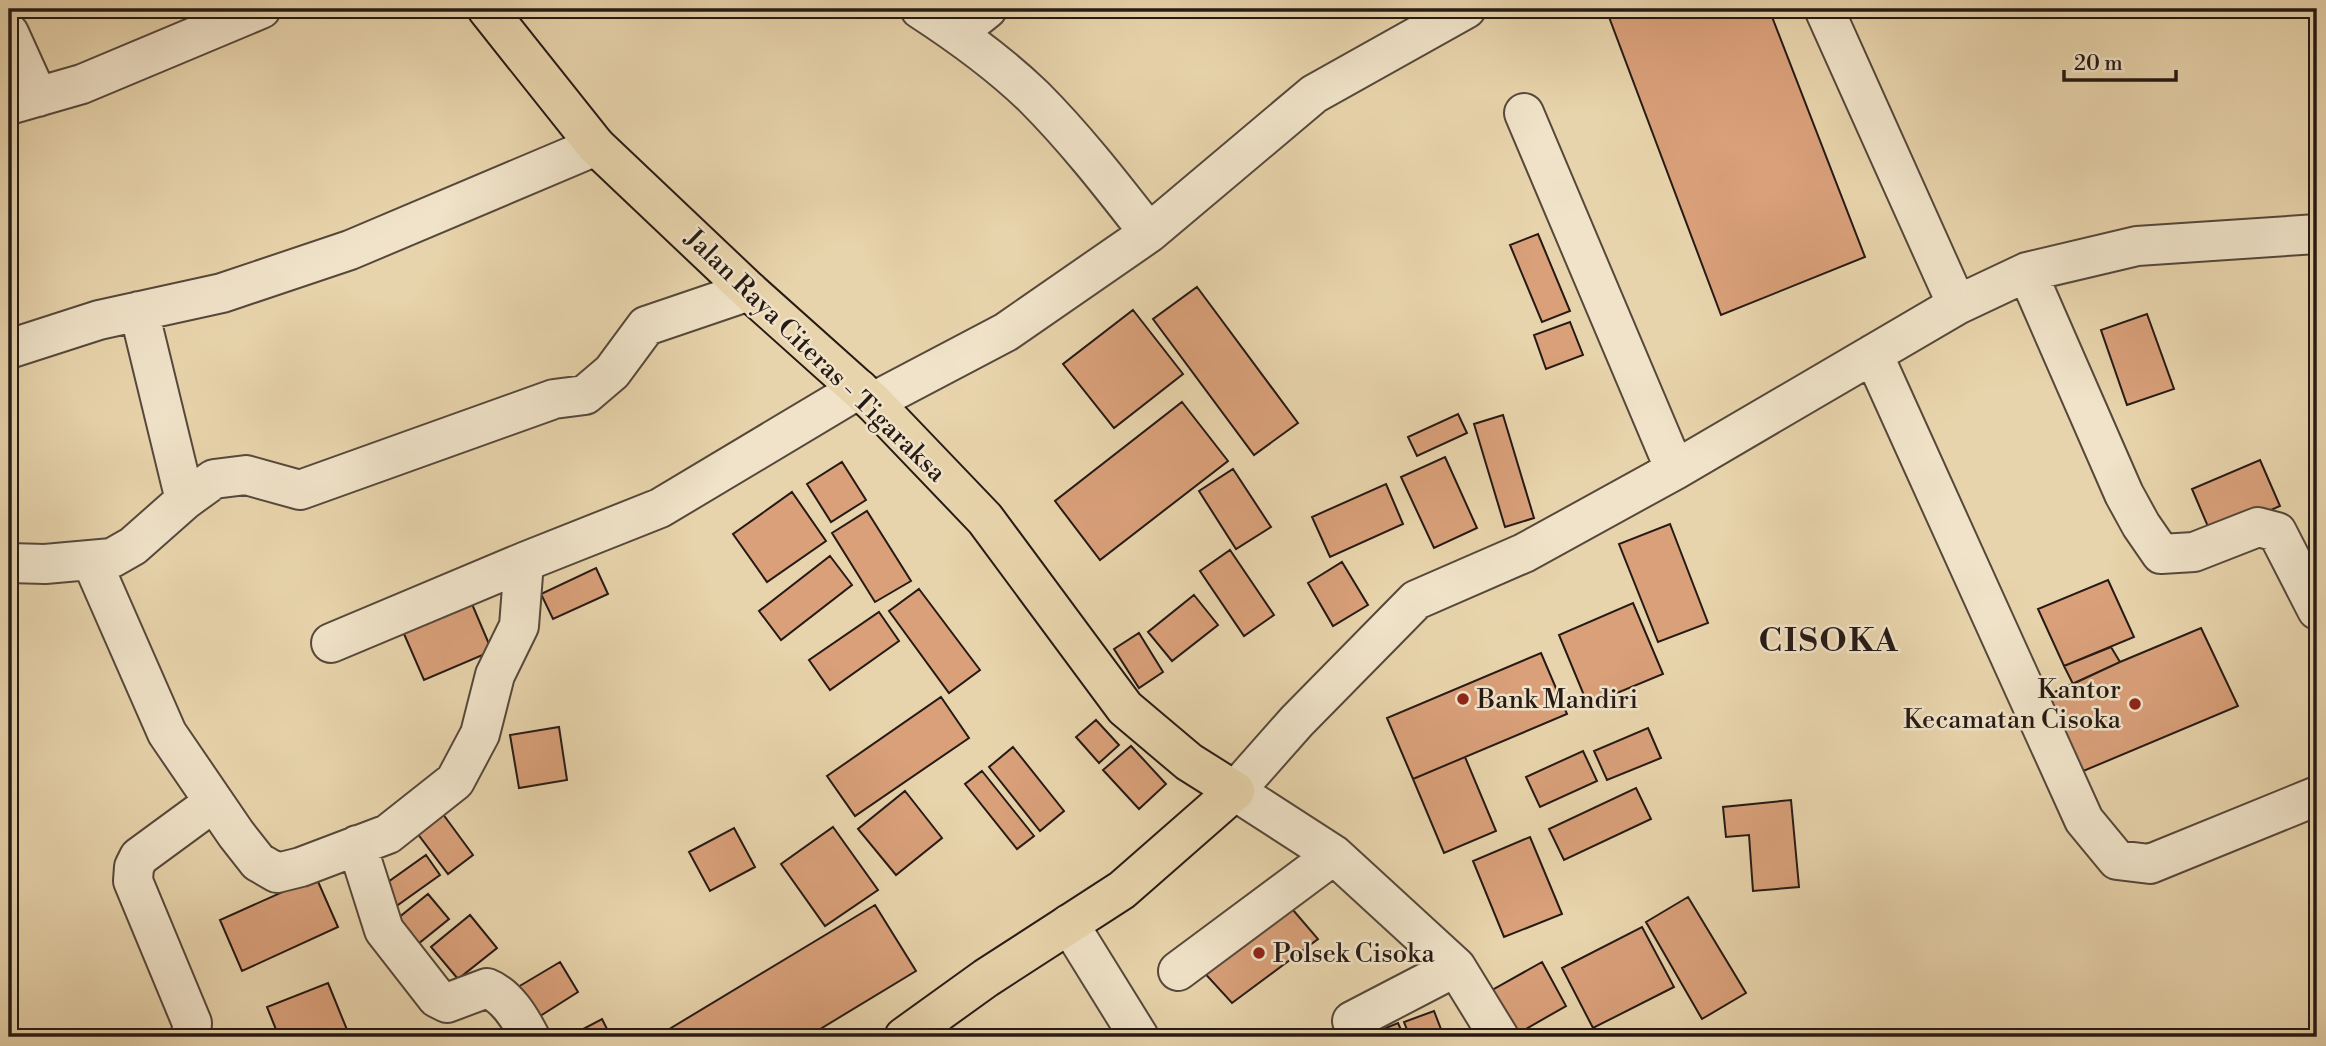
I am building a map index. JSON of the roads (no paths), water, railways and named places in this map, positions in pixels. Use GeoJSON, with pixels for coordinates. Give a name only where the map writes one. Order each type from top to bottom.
{"type":"FeatureCollection","features":[{"type":"Feature","properties":{"kind":"main road","name":"Jalan Raya Citeras - Tigaraksa"},"geometry":{"type":"LineString","coordinates":[[487,9],[596,146],[749,291],[866,396],[985,519],[1125,708],[1189,762],[1235,791]]}},
{"type":"Feature","properties":{"kind":"main road"},"geometry":{"type":"LineString","coordinates":[[904,1037],[986,978],[1122,890],[1235,791]]}},
{"type":"Feature","properties":{"kind":"street"},"geometry":{"type":"LineString","coordinates":[[9,33],[23,101],[82,84],[261,9]]}},
{"type":"Feature","properties":{"kind":"street"},"geometry":{"type":"LineString","coordinates":[[919,9],[957,33],[1034,97],[1105,177],[1149,233]]}},
{"type":"Feature","properties":{"kind":"street"},"geometry":{"type":"LineString","coordinates":[[957,33],[987,9]]}},
{"type":"Feature","properties":{"kind":"street"},"geometry":{"type":"LineString","coordinates":[[331,643],[660,508],[866,396],[1006,332],[1149,233],[1314,94],[1466,9]]}},
{"type":"Feature","properties":{"kind":"street"},"geometry":{"type":"LineString","coordinates":[[1824,9],[1957,305]]}},
{"type":"Feature","properties":{"kind":"street"},"geometry":{"type":"LineString","coordinates":[[1524,113],[1675,470]]}},
{"type":"Feature","properties":{"kind":"street"},"geometry":{"type":"LineString","coordinates":[[9,349],[99,320],[222,293],[350,250],[596,146]]}},
{"type":"Feature","properties":{"kind":"street"},"geometry":{"type":"LineString","coordinates":[[1499,1037],[1456,967],[1334,855],[1235,791],[1297,721],[1416,600],[1524,553],[1675,470],[1957,305],[2027,272],[2137,246],[2317,234]]}},
{"type":"Feature","properties":{"kind":"street"},"geometry":{"type":"LineString","coordinates":[[2027,272],[2124,494],[2161,554],[2194,552],[2258,527],[2277,532],[2317,610]]}},
{"type":"Feature","properties":{"kind":"street"},"geometry":{"type":"LineString","coordinates":[[9,563],[92,562],[112,558],[133,546],[185,500],[214,479],[246,475],[300,490],[554,399],[585,395],[612,372],[646,326],[749,291]]}},
{"type":"Feature","properties":{"kind":"street"},"geometry":{"type":"LineString","coordinates":[[139,311],[185,500]]}},
{"type":"Feature","properties":{"kind":"street"},"geometry":{"type":"LineString","coordinates":[[1873,354],[2084,820],[2117,860],[2150,864],[2317,796]]}},
{"type":"Feature","properties":{"kind":"street"},"geometry":{"type":"LineString","coordinates":[[92,562],[167,733],[257,862],[276,873],[301,867],[388,834],[455,781],[480,734],[495,676],[519,626],[524,562]]}},
{"type":"Feature","properties":{"kind":"street"},"geometry":{"type":"LineString","coordinates":[[191,1037],[192,1023],[133,881],[134,867],[139,858],[214,802]]}},
{"type":"Feature","properties":{"kind":"street"},"geometry":{"type":"LineString","coordinates":[[357,845],[384,930],[437,998],[447,1003],[487,988],[499,993],[522,1021],[530,1037]]}},
{"type":"Feature","properties":{"kind":"street"},"geometry":{"type":"LineString","coordinates":[[1178,971],[1334,855]]}},
{"type":"Feature","properties":{"kind":"street"},"geometry":{"type":"LineString","coordinates":[[1069,924],[1139,1037]]}},
{"type":"Feature","properties":{"kind":"street"},"geometry":{"type":"LineString","coordinates":[[1352,1021],[1456,967]]}},
{"type":"Feature","properties":{"kind":"place","name":"Bank Mandiri"},"geometry":{"type":"Point","coordinates":[1463,699]}},
{"type":"Feature","properties":{"kind":"place","name":"Kantor Kecamatan Cisoka"},"geometry":{"type":"Point","coordinates":[2135,704]}},
{"type":"Feature","properties":{"kind":"place","name":"Polsek Cisoka"},"geometry":{"type":"Point","coordinates":[1259,953]}},
{"type":"Feature","properties":{"kind":"district","name":"CISOKA"},"geometry":{"type":"Point","coordinates":[1829,639]}}]}
